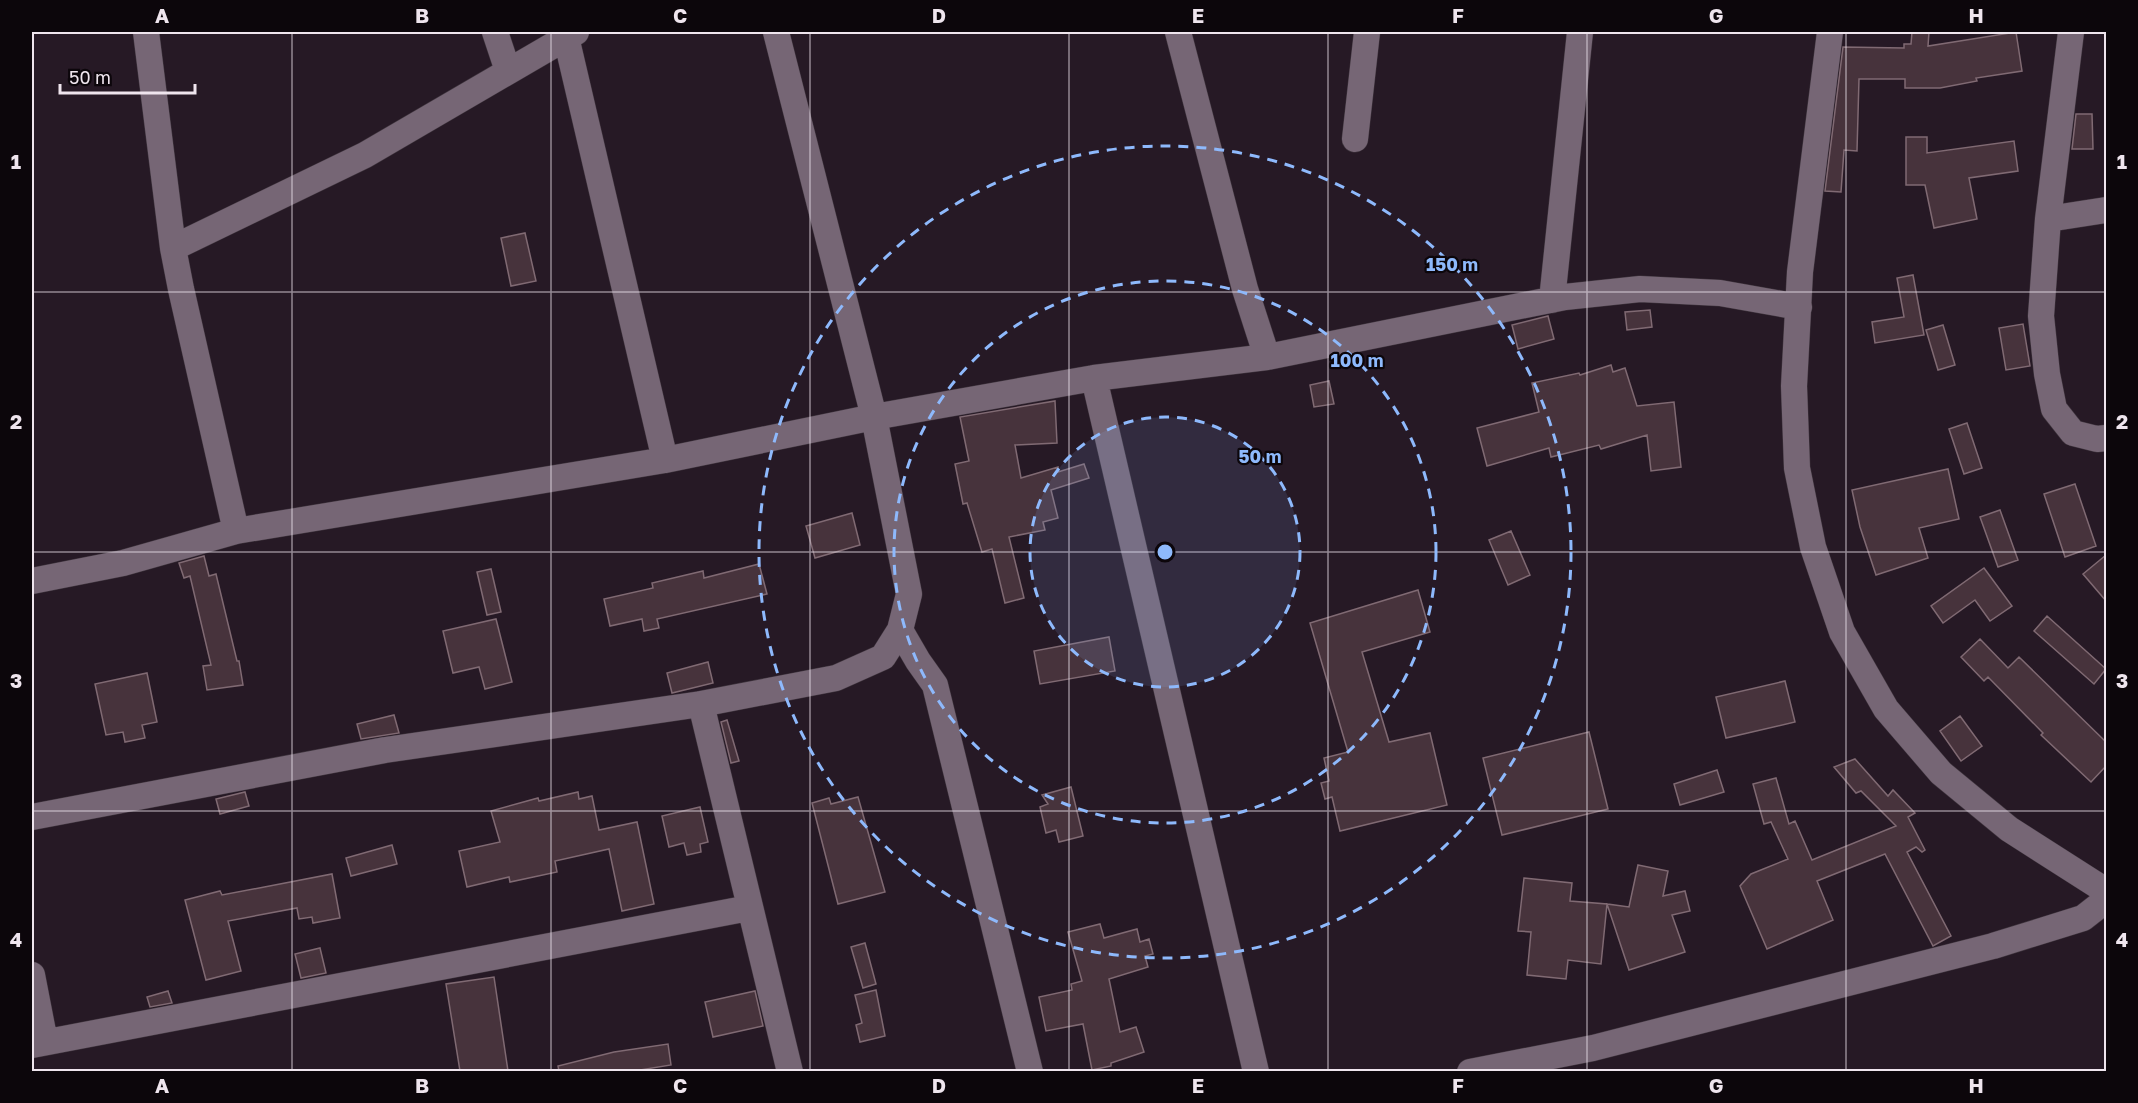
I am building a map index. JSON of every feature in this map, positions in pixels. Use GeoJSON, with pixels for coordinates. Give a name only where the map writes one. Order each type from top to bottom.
{"type":"FeatureCollection","features":[{"type":"Feature","properties":{"kind":"street"},"geometry":{"type":"LineString","coordinates":[[146,32],[173,248],[236,531]]}},
{"type":"Feature","properties":{"kind":"street"},"geometry":{"type":"LineString","coordinates":[[495,32],[508,71]]}},
{"type":"Feature","properties":{"kind":"street"},"geometry":{"type":"LineString","coordinates":[[32,817],[385,750],[701,704],[836,678],[883,657],[900,630],[909,594],[874,417],[776,32]]}},
{"type":"Feature","properties":{"kind":"street"},"geometry":{"type":"LineString","coordinates":[[1178,32],[1245,289],[1267,357]]}},
{"type":"Feature","properties":{"kind":"street"},"geometry":{"type":"LineString","coordinates":[[1355,139],[1367,32]]}},
{"type":"Feature","properties":{"kind":"street"},"geometry":{"type":"LineString","coordinates":[[1552,300],[1580,32]]}},
{"type":"Feature","properties":{"kind":"street"},"geometry":{"type":"LineString","coordinates":[[1830,32],[1800,273],[1794,386],[1797,468],[1813,547],[1842,632],[1886,709],[1941,773],[2009,829],[2106,891]]}},
{"type":"Feature","properties":{"kind":"street"},"geometry":{"type":"LineString","coordinates":[[2071,32],[2048,219],[2041,316],[2046,374],[2054,409],[2073,433],[2097,439],[2106,438]]}},
{"type":"Feature","properties":{"kind":"street"},"geometry":{"type":"LineString","coordinates":[[173,248],[365,155],[571,34],[665,460]]}},
{"type":"Feature","properties":{"kind":"street"},"geometry":{"type":"LineString","coordinates":[[2048,219],[2106,210]]}},
{"type":"Feature","properties":{"kind":"street"},"geometry":{"type":"LineString","coordinates":[[32,581],[123,563],[236,531],[665,460],[874,417],[1094,378],[1267,357],[1552,300],[1640,289],[1720,293],[1799,307]]}},
{"type":"Feature","properties":{"kind":"street"},"geometry":{"type":"LineString","coordinates":[[1094,378],[1256,1071]]}},
{"type":"Feature","properties":{"kind":"street"},"geometry":{"type":"LineString","coordinates":[[900,630],[934,684],[1030,1071]]}},
{"type":"Feature","properties":{"kind":"street"},"geometry":{"type":"LineString","coordinates":[[701,704],[790,1071]]}},
{"type":"Feature","properties":{"kind":"street"},"geometry":{"type":"LineString","coordinates":[[1470,1071],[1593,1048],[1993,946],[2083,918],[2106,900]]}},
{"type":"Feature","properties":{"kind":"street"},"geometry":{"type":"LineString","coordinates":[[32,975],[38,1044],[749,908]]}},
{"type":"Feature","properties":{"kind":"building"},"geometry":{"type":"Polygon","coordinates":[[[1912,32],[1929,32],[1928,46],[2016,32],[2022,71],[1976,78],[1977,81],[1940,88],[1905,88],[1905,79],[1859,79],[1857,151],[1844,150],[1841,192],[1825,191],[1843,47],[1904,48],[1904,44],[1911,44],[1912,32]]]}},
{"type":"Feature","properties":{"kind":"building"},"geometry":{"type":"Polygon","coordinates":[[[2076,114],[2092,114],[2093,149],[2072,149],[2076,114]]]}},
{"type":"Feature","properties":{"kind":"building"},"geometry":{"type":"Polygon","coordinates":[[[1906,137],[1927,137],[1927,153],[2014,141],[2018,171],[1969,178],[1977,219],[1934,228],[1925,185],[1906,185],[1906,137]]]}},
{"type":"Feature","properties":{"kind":"building"},"geometry":{"type":"Polygon","coordinates":[[[525,233],[536,281],[511,286],[501,238],[525,233]]]}},
{"type":"Feature","properties":{"kind":"building"},"geometry":{"type":"Polygon","coordinates":[[[1913,275],[1924,335],[1875,343],[1872,322],[1904,317],[1897,278],[1913,275]]]}},
{"type":"Feature","properties":{"kind":"building"},"geometry":{"type":"Polygon","coordinates":[[[1650,310],[1652,327],[1627,330],[1625,312],[1650,310]]]}},
{"type":"Feature","properties":{"kind":"building"},"geometry":{"type":"Polygon","coordinates":[[[1548,316],[1554,339],[1518,349],[1512,325],[1548,316]]]}},
{"type":"Feature","properties":{"kind":"building"},"geometry":{"type":"Polygon","coordinates":[[[2023,324],[2030,366],[2006,370],[1999,328],[2023,324]]]}},
{"type":"Feature","properties":{"kind":"building"},"geometry":{"type":"Polygon","coordinates":[[[1943,325],[1955,365],[1938,370],[1926,330],[1943,325]]]}},
{"type":"Feature","properties":{"kind":"building"},"geometry":{"type":"Polygon","coordinates":[[[1611,365],[1613,372],[1625,368],[1637,406],[1674,402],[1681,467],[1651,471],[1647,435],[1601,449],[1599,445],[1551,457],[1549,448],[1487,466],[1477,428],[1539,412],[1532,383],[1579,373],[1580,375],[1611,365]]]}},
{"type":"Feature","properties":{"kind":"building"},"geometry":{"type":"Polygon","coordinates":[[[1329,381],[1334,404],[1314,407],[1310,385],[1329,381]]]}},
{"type":"Feature","properties":{"kind":"building"},"geometry":{"type":"Polygon","coordinates":[[[1055,401],[1057,443],[1015,445],[1021,478],[1058,467],[1058,472],[1084,464],[1089,478],[1051,490],[1058,518],[1043,522],[1045,530],[1009,537],[1024,598],[1005,603],[992,549],[982,552],[967,503],[963,504],[955,464],[969,461],[960,417],[1055,401]]]}},
{"type":"Feature","properties":{"kind":"building"},"geometry":{"type":"Polygon","coordinates":[[[1967,423],[1982,468],[1964,474],[1949,429],[1967,423]]]}},
{"type":"Feature","properties":{"kind":"building"},"geometry":{"type":"Polygon","coordinates":[[[1948,469],[1959,519],[1919,528],[1928,558],[1876,575],[1860,527],[1852,490],[1948,469]]]}},
{"type":"Feature","properties":{"kind":"building"},"geometry":{"type":"Polygon","coordinates":[[[2075,484],[2096,546],[2065,557],[2044,494],[2075,484]]]}},
{"type":"Feature","properties":{"kind":"building"},"geometry":{"type":"Polygon","coordinates":[[[2000,510],[2018,560],[1998,567],[1980,517],[2000,510]]]}},
{"type":"Feature","properties":{"kind":"building"},"geometry":{"type":"Polygon","coordinates":[[[852,513],[860,545],[815,558],[806,526],[852,513]]]}},
{"type":"Feature","properties":{"kind":"building"},"geometry":{"type":"Polygon","coordinates":[[[1511,531],[1530,575],[1508,585],[1489,540],[1511,531]]]}},
{"type":"Feature","properties":{"kind":"building"},"geometry":{"type":"Polygon","coordinates":[[[2106,555],[2106,601],[2083,574],[2106,555]]]}},
{"type":"Feature","properties":{"kind":"building"},"geometry":{"type":"Polygon","coordinates":[[[204,556],[209,576],[216,574],[243,685],[207,690],[203,666],[211,665],[190,576],[184,578],[179,563],[204,556]]]}},
{"type":"Feature","properties":{"kind":"building"},"geometry":{"type":"Polygon","coordinates":[[[759,564],[767,594],[657,619],[659,628],[644,631],[642,619],[610,626],[604,599],[653,588],[652,583],[703,571],[704,578],[759,564]]]}},
{"type":"Feature","properties":{"kind":"building"},"geometry":{"type":"Polygon","coordinates":[[[1984,568],[2012,606],[1990,621],[1975,600],[1943,623],[1931,606],[1984,568]]]}},
{"type":"Feature","properties":{"kind":"building"},"geometry":{"type":"Polygon","coordinates":[[[491,569],[501,612],[487,615],[477,572],[491,569]]]}},
{"type":"Feature","properties":{"kind":"building"},"geometry":{"type":"Polygon","coordinates":[[[1418,590],[1430,632],[1362,652],[1389,742],[1430,733],[1447,805],[1340,831],[1332,797],[1325,799],[1321,783],[1329,781],[1324,758],[1348,752],[1310,623],[1418,590]]]}},
{"type":"Feature","properties":{"kind":"building"},"geometry":{"type":"Polygon","coordinates":[[[2047,616],[2106,669],[2094,684],[2034,631],[2047,616]]]}},
{"type":"Feature","properties":{"kind":"building"},"geometry":{"type":"Polygon","coordinates":[[[496,619],[512,682],[485,689],[479,667],[453,673],[443,631],[496,619]]]}},
{"type":"Feature","properties":{"kind":"building"},"geometry":{"type":"Polygon","coordinates":[[[1109,637],[1115,671],[1040,684],[1034,651],[1109,637]]]}},
{"type":"Feature","properties":{"kind":"building"},"geometry":{"type":"Polygon","coordinates":[[[1980,639],[2008,668],[2019,657],[2106,742],[2106,766],[2091,782],[2041,735],[2043,733],[1988,677],[1984,681],[1961,657],[1980,639]]]}},
{"type":"Feature","properties":{"kind":"building"},"geometry":{"type":"Polygon","coordinates":[[[708,662],[713,683],[672,693],[667,673],[708,662]]]}},
{"type":"Feature","properties":{"kind":"building"},"geometry":{"type":"Polygon","coordinates":[[[147,673],[157,722],[142,725],[145,738],[125,742],[123,732],[106,735],[95,684],[147,673]]]}},
{"type":"Feature","properties":{"kind":"building"},"geometry":{"type":"Polygon","coordinates":[[[1785,681],[1795,722],[1726,738],[1716,697],[1785,681]]]}},
{"type":"Feature","properties":{"kind":"building"},"geometry":{"type":"Polygon","coordinates":[[[394,715],[399,733],[361,739],[357,724],[394,715]]]}},
{"type":"Feature","properties":{"kind":"building"},"geometry":{"type":"Polygon","coordinates":[[[1960,716],[1982,746],[1961,761],[1940,731],[1960,716]]]}},
{"type":"Feature","properties":{"kind":"building"},"geometry":{"type":"Polygon","coordinates":[[[727,720],[739,761],[731,763],[721,722],[727,720]]]}},
{"type":"Feature","properties":{"kind":"building"},"geometry":{"type":"Polygon","coordinates":[[[1589,732],[1608,809],[1502,835],[1483,758],[1589,732]]]}},
{"type":"Feature","properties":{"kind":"building"},"geometry":{"type":"Polygon","coordinates":[[[1855,759],[1888,796],[1893,790],[1915,813],[1908,817],[1925,850],[1922,852],[1916,847],[1907,852],[1951,936],[1933,946],[1885,854],[1817,881],[1833,920],[1767,949],[1740,886],[1751,874],[1788,859],[1771,822],[1764,824],[1753,784],[1776,778],[1789,824],[1795,821],[1812,860],[1896,826],[1861,791],[1856,793],[1834,767],[1855,759]]]}},
{"type":"Feature","properties":{"kind":"building"},"geometry":{"type":"Polygon","coordinates":[[[1717,770],[1724,792],[1680,805],[1674,784],[1717,770]]]}},
{"type":"Feature","properties":{"kind":"building"},"geometry":{"type":"Polygon","coordinates":[[[1071,787],[1083,836],[1059,842],[1056,830],[1046,833],[1040,807],[1048,804],[1042,795],[1071,787]]]}},
{"type":"Feature","properties":{"kind":"building"},"geometry":{"type":"Polygon","coordinates":[[[245,792],[249,806],[220,814],[216,799],[245,792]]]}},
{"type":"Feature","properties":{"kind":"building"},"geometry":{"type":"Polygon","coordinates":[[[578,792],[579,799],[592,796],[599,830],[637,822],[654,904],[622,911],[609,849],[555,861],[557,872],[510,882],[509,877],[467,887],[459,851],[500,842],[491,811],[538,798],[539,801],[578,792]]]}},
{"type":"Feature","properties":{"kind":"building"},"geometry":{"type":"Polygon","coordinates":[[[858,797],[885,892],[838,904],[812,803],[829,798],[831,804],[858,797]]]}},
{"type":"Feature","properties":{"kind":"building"},"geometry":{"type":"Polygon","coordinates":[[[700,807],[708,842],[700,844],[701,852],[687,855],[684,843],[669,847],[662,816],[700,807]]]}},
{"type":"Feature","properties":{"kind":"building"},"geometry":{"type":"Polygon","coordinates":[[[392,845],[397,864],[351,876],[346,858],[392,845]]]}},
{"type":"Feature","properties":{"kind":"building"},"geometry":{"type":"Polygon","coordinates":[[[1638,865],[1668,871],[1663,896],[1685,891],[1690,911],[1672,915],[1685,952],[1629,970],[1607,904],[1629,907],[1638,865]]]}},
{"type":"Feature","properties":{"kind":"building"},"geometry":{"type":"Polygon","coordinates":[[[332,874],[340,918],[313,923],[312,917],[299,919],[297,908],[228,921],[241,971],[206,980],[185,900],[220,891],[222,895],[332,874]]]}},
{"type":"Feature","properties":{"kind":"building"},"geometry":{"type":"Polygon","coordinates":[[[1524,878],[1572,883],[1570,901],[1607,904],[1601,964],[1568,960],[1566,979],[1527,975],[1531,932],[1518,931],[1524,878]]]}},
{"type":"Feature","properties":{"kind":"building"},"geometry":{"type":"Polygon","coordinates":[[[1100,924],[1104,938],[1137,929],[1140,942],[1149,939],[1153,954],[1145,956],[1148,967],[1109,979],[1120,1032],[1136,1027],[1144,1052],[1111,1063],[1111,1066],[1092,1070],[1083,1024],[1046,1031],[1039,997],[1072,990],[1071,984],[1082,981],[1068,932],[1100,924]]]}},
{"type":"Feature","properties":{"kind":"building"},"geometry":{"type":"Polygon","coordinates":[[[865,943],[876,984],[863,988],[851,947],[865,943]]]}},
{"type":"Feature","properties":{"kind":"building"},"geometry":{"type":"Polygon","coordinates":[[[320,948],[326,973],[301,978],[295,954],[320,948]]]}},
{"type":"Feature","properties":{"kind":"building"},"geometry":{"type":"Polygon","coordinates":[[[494,977],[508,1071],[460,1071],[446,984],[494,977]]]}},
{"type":"Feature","properties":{"kind":"building"},"geometry":{"type":"Polygon","coordinates":[[[876,990],[885,1036],[860,1042],[856,1025],[862,1023],[855,995],[876,990]]]}},
{"type":"Feature","properties":{"kind":"building"},"geometry":{"type":"Polygon","coordinates":[[[168,991],[172,1003],[150,1007],[147,997],[168,991]]]}},
{"type":"Feature","properties":{"kind":"building"},"geometry":{"type":"Polygon","coordinates":[[[755,991],[763,1026],[713,1037],[705,1002],[755,991]]]}},
{"type":"Feature","properties":{"kind":"building"},"geometry":{"type":"Polygon","coordinates":[[[668,1044],[671,1065],[634,1071],[559,1071],[558,1066],[614,1052],[668,1044]]]}}]}
